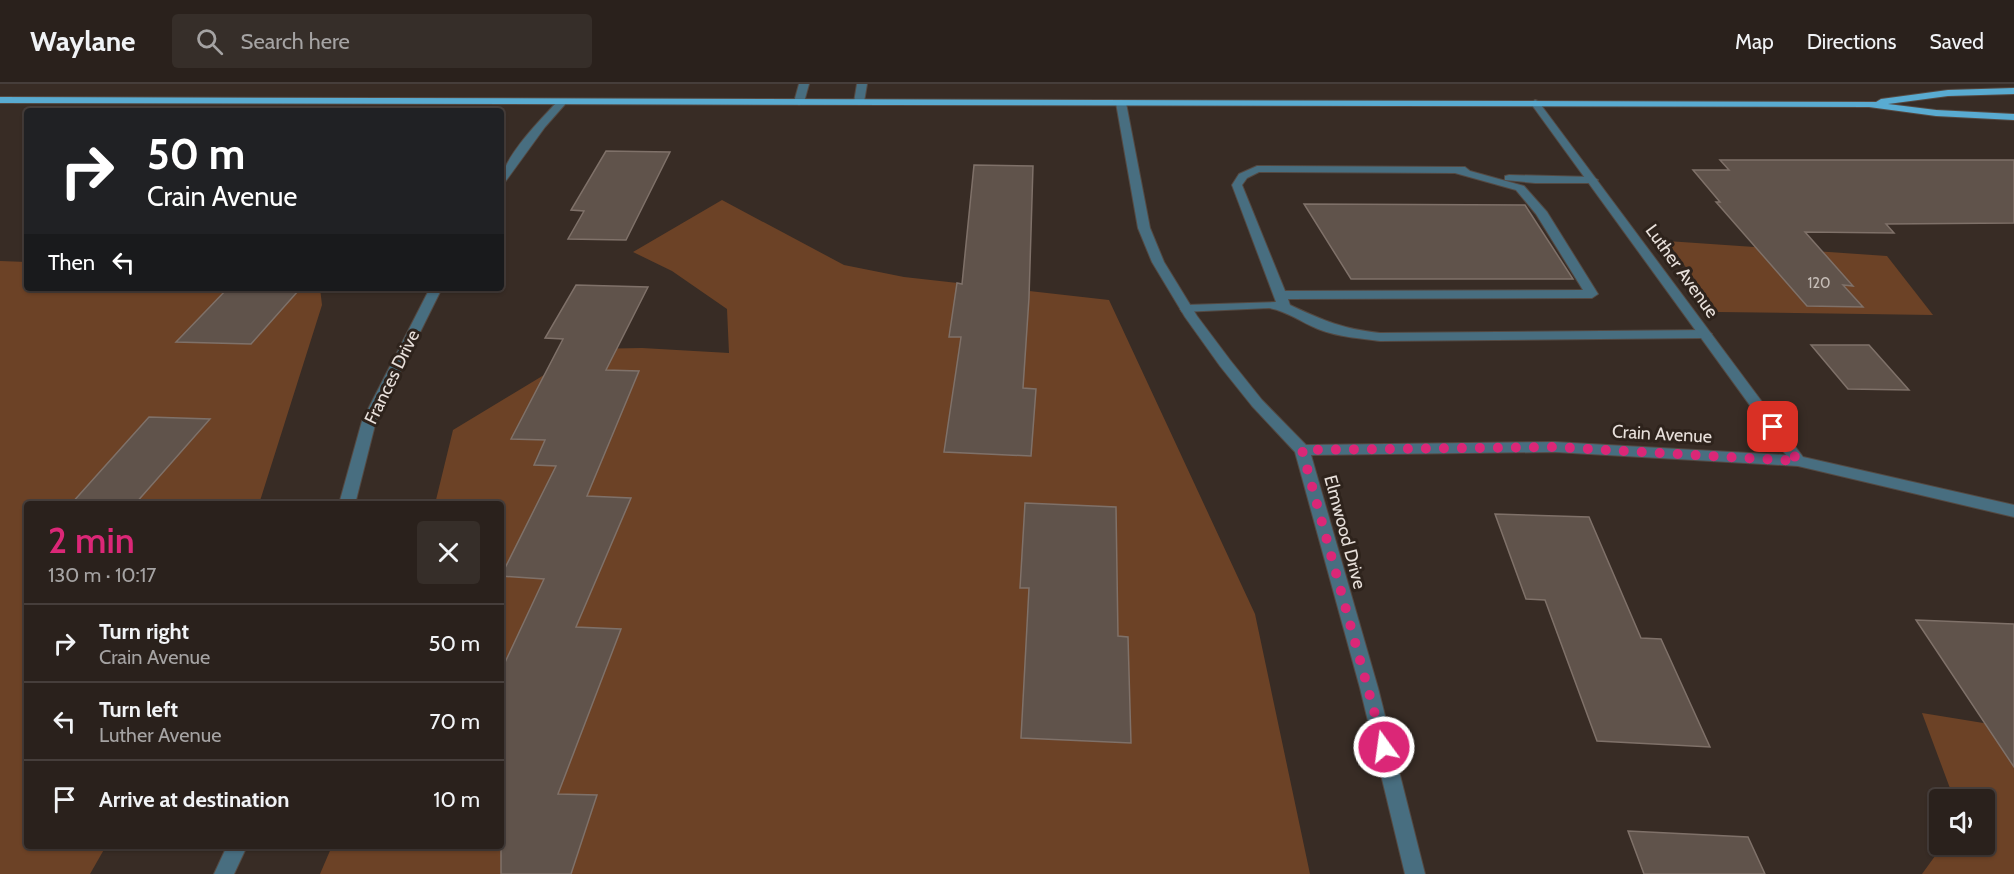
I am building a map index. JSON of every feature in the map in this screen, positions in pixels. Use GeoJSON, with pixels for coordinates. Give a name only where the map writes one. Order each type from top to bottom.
{"type":"FeatureCollection","features":[{"type":"Feature","properties":{"kind":"main road"},"geometry":{"type":"LineString","coordinates":[[1869,104],[1912,95],[1959,91],[2014,91]]}},
{"type":"Feature","properties":{"kind":"main road"},"geometry":{"type":"LineString","coordinates":[[0,100],[1869,104],[1936,113],[2014,117]]}},
{"type":"Feature","properties":{"kind":"street"},"geometry":{"type":"LineString","coordinates":[[799,102],[804,84]]}},
{"type":"Feature","properties":{"kind":"street"},"geometry":{"type":"LineString","coordinates":[[859,102],[862,84]]}},
{"type":"Feature","properties":{"kind":"street"},"geometry":{"type":"LineString","coordinates":[[504,176],[541,125],[562,102]]}},
{"type":"Feature","properties":{"kind":"street","name":"Elmwood Drive"},"geometry":{"type":"LineString","coordinates":[[1121,103],[1144,228],[1158,262],[1186,309],[1251,395],[1302,450],[1369,688],[1415,874]]}},
{"type":"Feature","properties":{"kind":"street","name":"Luther Avenue"},"geometry":{"type":"LineString","coordinates":[[1535,103],[1798,461]]}},
{"type":"Feature","properties":{"kind":"street"},"geometry":{"type":"LineString","coordinates":[[1593,180],[1520,180],[1476,170],[1257,169],[1243,176],[1237,185],[1282,301],[1334,330],[1380,337],[1705,334]]}},
{"type":"Feature","properties":{"kind":"street"},"geometry":{"type":"LineString","coordinates":[[1186,309],[1269,304],[1282,301],[1593,294],[1541,213],[1520,188],[1456,170]]}},
{"type":"Feature","properties":{"kind":"street","name":"Frances Drive"},"geometry":{"type":"LineString","coordinates":[[347,501],[369,421],[434,291]]}},
{"type":"Feature","properties":{"kind":"street","name":"Crain Avenue"},"geometry":{"type":"LineString","coordinates":[[1302,450],[1555,447],[1798,461],[2014,511]]}},
{"type":"Feature","properties":{"kind":"street"},"geometry":{"type":"LineString","coordinates":[[224,874],[236,849]]}},
{"type":"Feature","properties":{"kind":"shaded area"},"geometry":{"type":"Polygon","coordinates":[[[722,200],[844,265],[904,277],[1109,300],[1255,614],[1310,874],[320,874],[331,849],[504,849],[504,501],[436,501],[453,430],[587,349],[642,348],[729,353],[727,309],[672,271],[633,252],[722,200]]]}},
{"type":"Feature","properties":{"kind":"shaded area"},"geometry":{"type":"Polygon","coordinates":[[[1667,241],[1887,256],[1933,315],[1718,312],[1667,241]]]}},
{"type":"Feature","properties":{"kind":"shaded area"},"geometry":{"type":"Polygon","coordinates":[[[0,261],[24,262],[24,291],[320,291],[322,305],[260,501],[24,501],[24,849],[104,849],[90,874],[0,874],[0,261]]]}},
{"type":"Feature","properties":{"kind":"shaded area"},"geometry":{"type":"Polygon","coordinates":[[[1922,713],[2014,728],[2014,874],[1922,874],[1936,855],[1995,855],[1995,789],[1950,789],[1922,713]]]}},
{"type":"Feature","properties":{"kind":"building"},"geometry":{"type":"Polygon","coordinates":[[[606,151],[670,152],[626,240],[568,239],[584,211],[571,210],[606,151]]]}},
{"type":"Feature","properties":{"kind":"building"},"geometry":{"type":"Polygon","coordinates":[[[1720,160],[2014,160],[2014,223],[1886,224],[1894,233],[1805,232],[1853,286],[1843,285],[1863,307],[1807,306],[1716,202],[1720,202],[1693,170],[1729,170],[1720,160]]]}},
{"type":"Feature","properties":{"kind":"building"},"geometry":{"type":"Polygon","coordinates":[[[974,165],[1033,166],[1029,298],[1023,388],[1036,389],[1031,456],[944,452],[961,337],[949,337],[957,283],[962,284],[974,165]]]}},
{"type":"Feature","properties":{"kind":"building"},"geometry":{"type":"Polygon","coordinates":[[[1304,204],[1525,205],[1573,279],[1351,279],[1304,204]]]}},
{"type":"Feature","properties":{"kind":"building"},"geometry":{"type":"Polygon","coordinates":[[[576,285],[648,287],[606,370],[639,371],[587,496],[631,498],[576,627],[621,629],[558,794],[597,795],[571,874],[501,874],[501,849],[504,849],[504,665],[544,579],[504,576],[504,570],[556,466],[534,465],[545,440],[511,439],[563,339],[545,338],[576,285]]]}},
{"type":"Feature","properties":{"kind":"building"},"geometry":{"type":"Polygon","coordinates":[[[225,291],[298,291],[251,344],[176,342],[225,291]]]}},
{"type":"Feature","properties":{"kind":"building"},"geometry":{"type":"Polygon","coordinates":[[[1811,345],[1869,345],[1909,390],[1848,389],[1811,345]]]}},
{"type":"Feature","properties":{"kind":"building"},"geometry":{"type":"Polygon","coordinates":[[[149,417],[210,419],[138,501],[74,501],[149,417]]]}},
{"type":"Feature","properties":{"kind":"building"},"geometry":{"type":"Polygon","coordinates":[[[1025,503],[1116,507],[1118,636],[1128,637],[1131,743],[1021,738],[1029,588],[1020,588],[1025,503]]]}},
{"type":"Feature","properties":{"kind":"building"},"geometry":{"type":"Polygon","coordinates":[[[1495,514],[1589,517],[1641,638],[1661,639],[1710,747],[1597,741],[1545,600],[1526,599],[1495,514]]]}},
{"type":"Feature","properties":{"kind":"building"},"geometry":{"type":"Polygon","coordinates":[[[1916,620],[2014,624],[2014,767],[1916,620]]]}},
{"type":"Feature","properties":{"kind":"building"},"geometry":{"type":"Polygon","coordinates":[[[1628,831],[1748,837],[1765,874],[1644,874],[1628,831]]]}},
{"type":"Feature","properties":{"kind":"route"},"geometry":{"type":"LineString","coordinates":[[1384,747],[1302,450],[1555,447],[1798,461],[1773,427]]}}]}
